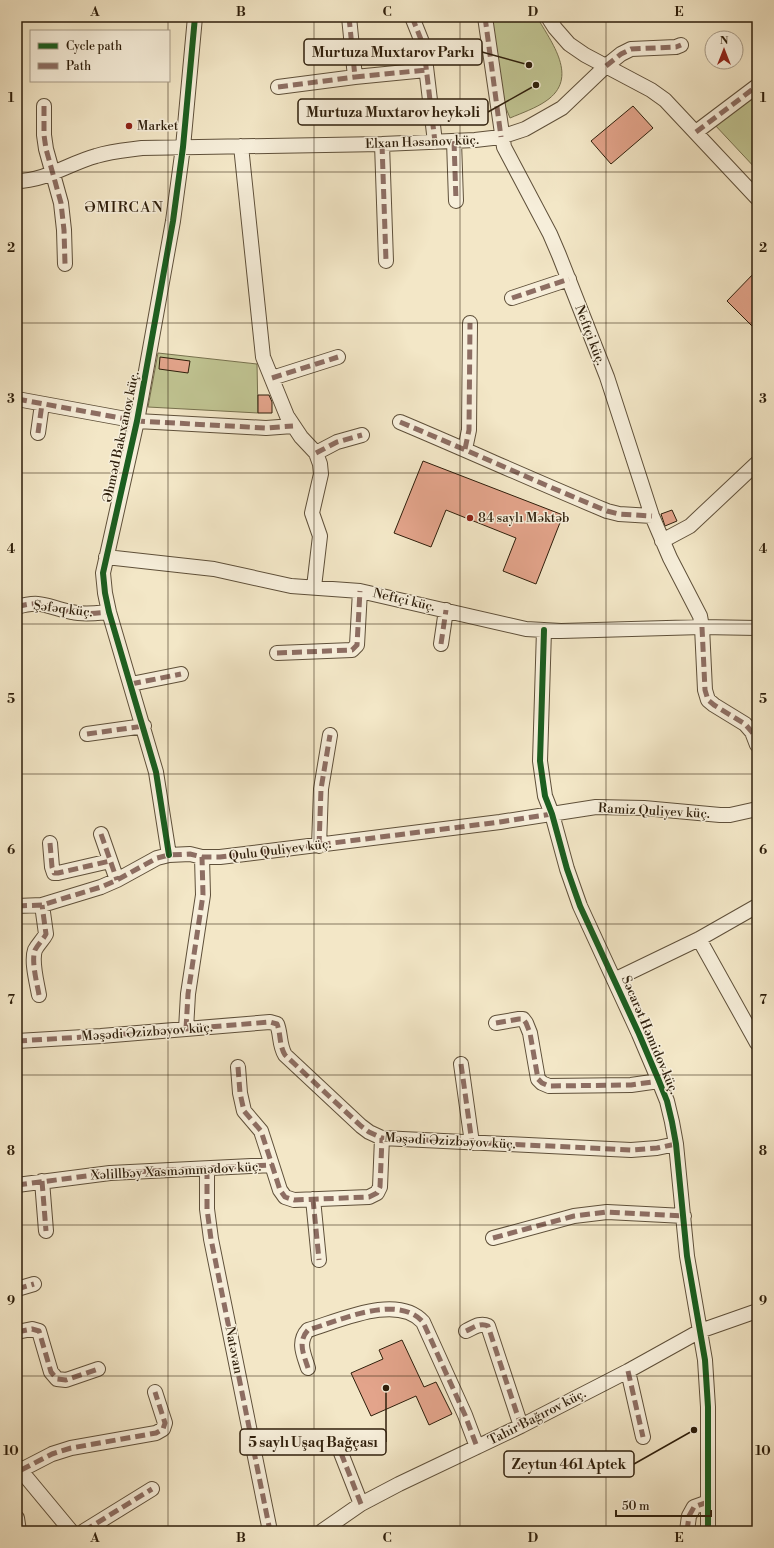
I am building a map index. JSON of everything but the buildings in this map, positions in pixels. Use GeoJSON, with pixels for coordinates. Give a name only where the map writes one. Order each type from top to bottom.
{"type":"FeatureCollection","features":[{"type":"Feature","properties":{"kind":"street","name":"Əhməd Bakıxanov küç."},"geometry":{"type":"LineString","coordinates":[[169,855],[156,772],[110,612],[105,593],[103,573],[137,421],[173,221],[183,147],[195,17]]}},
{"type":"Feature","properties":{"kind":"street"},"geometry":{"type":"LineString","coordinates":[[349,17],[355,76]]}},
{"type":"Feature","properties":{"kind":"street"},"geometry":{"type":"LineString","coordinates":[[412,17],[422,42],[435,142]]}},
{"type":"Feature","properties":{"kind":"street","name":"Neftçi küç."},"geometry":{"type":"LineString","coordinates":[[485,17],[501,137],[504,147],[550,234],[569,279],[607,377],[652,516],[662,541],[700,616],[702,627]]}},
{"type":"Feature","properties":{"kind":"street"},"geometry":{"type":"LineString","coordinates":[[548,17],[555,28],[569,44],[586,55],[651,90],[669,104],[757,198]]}},
{"type":"Feature","properties":{"kind":"street","name":"Elxan Həsənov küç."},"geometry":{"type":"LineString","coordinates":[[17,181],[54,173],[96,156],[142,148],[382,144],[454,141],[501,137],[525,129],[562,108],[606,66],[630,49],[676,48],[681,45]]}},
{"type":"Feature","properties":{"kind":"street"},"geometry":{"type":"LineString","coordinates":[[278,87],[355,76],[426,70]]}},
{"type":"Feature","properties":{"kind":"street"},"geometry":{"type":"LineString","coordinates":[[696,132],[757,86]]}},
{"type":"Feature","properties":{"kind":"street"},"geometry":{"type":"LineString","coordinates":[[44,106],[44,135],[46,149],[54,173],[61,203],[64,230],[65,264]]}},
{"type":"Feature","properties":{"kind":"street"},"geometry":{"type":"LineString","coordinates":[[454,141],[456,201]]}},
{"type":"Feature","properties":{"kind":"street"},"geometry":{"type":"LineString","coordinates":[[382,144],[386,261]]}},
{"type":"Feature","properties":{"kind":"street"},"geometry":{"type":"LineString","coordinates":[[242,146],[263,357],[287,416],[293,426],[316,453],[320,464],[321,474],[312,513],[320,536],[314,587]]}},
{"type":"Feature","properties":{"kind":"street"},"geometry":{"type":"LineString","coordinates":[[512,298],[569,279]]}},
{"type":"Feature","properties":{"kind":"street"},"geometry":{"type":"LineString","coordinates":[[465,449],[469,430],[470,323]]}},
{"type":"Feature","properties":{"kind":"street"},"geometry":{"type":"LineString","coordinates":[[272,378],[338,357]]}},
{"type":"Feature","properties":{"kind":"street"},"geometry":{"type":"LineString","coordinates":[[17,399],[137,421],[266,428],[293,426]]}},
{"type":"Feature","properties":{"kind":"street"},"geometry":{"type":"LineString","coordinates":[[38,432],[42,404]]}},
{"type":"Feature","properties":{"kind":"street"},"geometry":{"type":"LineString","coordinates":[[400,422],[607,511],[619,514],[652,516]]}},
{"type":"Feature","properties":{"kind":"street"},"geometry":{"type":"LineString","coordinates":[[316,453],[336,442],[362,435]]}},
{"type":"Feature","properties":{"kind":"street"},"geometry":{"type":"LineString","coordinates":[[662,541],[690,526],[700,518],[757,463]]}},
{"type":"Feature","properties":{"kind":"street","name":"Neftçi küç."},"geometry":{"type":"LineString","coordinates":[[106,557],[214,569],[291,586],[338,588],[360,591],[526,629],[544,630],[702,627],[757,628]]}},
{"type":"Feature","properties":{"kind":"street"},"geometry":{"type":"LineString","coordinates":[[277,654],[352,650],[357,645],[360,591]]}},
{"type":"Feature","properties":{"kind":"street","name":"Şəfəq küç."},"geometry":{"type":"LineString","coordinates":[[17,607],[29,604],[47,604],[72,612],[93,614],[110,612]]}},
{"type":"Feature","properties":{"kind":"street"},"geometry":{"type":"LineString","coordinates":[[441,644],[446,610]]}},
{"type":"Feature","properties":{"kind":"street"},"geometry":{"type":"LineString","coordinates":[[702,627],[705,690],[708,700],[744,724],[752,732],[757,745]]}},
{"type":"Feature","properties":{"kind":"street","name":"Səcarət Həmidov küç."},"geometry":{"type":"LineString","coordinates":[[544,630],[540,761],[545,796],[552,814],[566,869],[580,906],[660,1081],[667,1101],[676,1144],[688,1264],[705,1360],[708,1407],[708,1531]]}},
{"type":"Feature","properties":{"kind":"street"},"geometry":{"type":"LineString","coordinates":[[131,684],[180,674]]}},
{"type":"Feature","properties":{"kind":"street"},"geometry":{"type":"LineString","coordinates":[[87,734],[144,726]]}},
{"type":"Feature","properties":{"kind":"street"},"geometry":{"type":"LineString","coordinates":[[319,846],[321,789],[330,735]]}},
{"type":"Feature","properties":{"kind":"street","name":"Ramiz Quliyev küç."},"geometry":{"type":"LineString","coordinates":[[552,814],[596,807],[616,806],[720,815],[730,815],[757,809]]}},
{"type":"Feature","properties":{"kind":"street","name":"Qulu Quliyev küç."},"geometry":{"type":"LineString","coordinates":[[17,906],[42,905],[86,892],[117,880],[157,858],[169,855],[190,854],[220,856],[319,846],[552,814]]}},
{"type":"Feature","properties":{"kind":"street"},"geometry":{"type":"LineString","coordinates":[[101,834],[117,880]]}},
{"type":"Feature","properties":{"kind":"street"},"geometry":{"type":"LineString","coordinates":[[50,843],[52,868],[54,872],[58,873],[110,861]]}},
{"type":"Feature","properties":{"kind":"street"},"geometry":{"type":"LineString","coordinates":[[186,1029],[188,994],[203,895],[202,856]]}},
{"type":"Feature","properties":{"kind":"street"},"geometry":{"type":"LineString","coordinates":[[39,995],[34,952],[46,934],[42,905]]}},
{"type":"Feature","properties":{"kind":"street"},"geometry":{"type":"LineString","coordinates":[[614,980],[699,939],[757,906]]}},
{"type":"Feature","properties":{"kind":"street"},"geometry":{"type":"LineString","coordinates":[[699,939],[757,1043]]}},
{"type":"Feature","properties":{"kind":"street"},"geometry":{"type":"LineString","coordinates":[[496,1023],[523,1019],[526,1023],[538,1079],[548,1086],[630,1085],[660,1081]]}},
{"type":"Feature","properties":{"kind":"street","name":"Məşədi Əzizbəyov küç."},"geometry":{"type":"LineString","coordinates":[[17,1041],[270,1022],[277,1024],[281,1048],[285,1055],[361,1126],[369,1132],[382,1138],[632,1150],[657,1148],[676,1144]]}},
{"type":"Feature","properties":{"kind":"street"},"geometry":{"type":"LineString","coordinates":[[460,1064],[472,1143]]}},
{"type":"Feature","properties":{"kind":"street"},"geometry":{"type":"LineString","coordinates":[[238,1067],[240,1093],[244,1111],[261,1131],[272,1165]]}},
{"type":"Feature","properties":{"kind":"street","name":"Xəlillbəy Xasməmmədov küç."},"geometry":{"type":"LineString","coordinates":[[17,1185],[118,1172],[272,1165],[280,1190],[285,1197],[294,1200],[369,1197],[377,1193],[380,1187],[382,1138]]}},
{"type":"Feature","properties":{"kind":"street","name":"Natəvan"},"geometry":{"type":"LineString","coordinates":[[207,1169],[207,1209],[211,1239],[270,1531]]}},
{"type":"Feature","properties":{"kind":"street"},"geometry":{"type":"LineString","coordinates":[[42,1181],[46,1231]]}},
{"type":"Feature","properties":{"kind":"street"},"geometry":{"type":"LineString","coordinates":[[313,1199],[320,1260]]}},
{"type":"Feature","properties":{"kind":"street"},"geometry":{"type":"LineString","coordinates":[[493,1238],[574,1216],[607,1212],[684,1216]]}},
{"type":"Feature","properties":{"kind":"street"},"geometry":{"type":"LineString","coordinates":[[17,1289],[34,1284]]}},
{"type":"Feature","properties":{"kind":"street"},"geometry":{"type":"LineString","coordinates":[[308,1368],[302,1345],[303,1336],[308,1330],[369,1311],[387,1309],[409,1312],[423,1322],[465,1415],[477,1447]]}},
{"type":"Feature","properties":{"kind":"street","name":"Tahir Bağırov küç."},"geometry":{"type":"LineString","coordinates":[[322,1531],[361,1504],[399,1484],[521,1426],[628,1371],[700,1331],[757,1311]]}},
{"type":"Feature","properties":{"kind":"street"},"geometry":{"type":"LineString","coordinates":[[466,1331],[480,1324],[488,1326],[521,1426]]}},
{"type":"Feature","properties":{"kind":"street"},"geometry":{"type":"LineString","coordinates":[[17,1332],[32,1329],[39,1331],[51,1372],[57,1379],[66,1380],[98,1369]]}},
{"type":"Feature","properties":{"kind":"street"},"geometry":{"type":"LineString","coordinates":[[628,1371],[643,1437]]}},
{"type":"Feature","properties":{"kind":"street"},"geometry":{"type":"LineString","coordinates":[[71,1531],[18,1470],[52,1454],[71,1448],[156,1433],[163,1429],[165,1423],[155,1392]]}},
{"type":"Feature","properties":{"kind":"street"},"geometry":{"type":"LineString","coordinates":[[341,1453],[361,1504]]}},
{"type":"Feature","properties":{"kind":"street"},"geometry":{"type":"LineString","coordinates":[[84,1531],[152,1489]]}},
{"type":"Feature","properties":{"kind":"street"},"geometry":{"type":"LineString","coordinates":[[687,1531],[689,1516],[694,1507],[708,1502]]}},
{"type":"Feature","properties":{"kind":"street"},"geometry":{"type":"LineString","coordinates":[[17,1518],[19,1531]]}},
{"type":"Feature","properties":{"kind":"green space"},"geometry":{"type":"Polygon","coordinates":[[[490,17],[537,17],[555,48],[560,60],[562,71],[561,82],[556,92],[546,101],[510,118],[499,91],[490,17]]]}},
{"type":"Feature","properties":{"kind":"green space"},"geometry":{"type":"Polygon","coordinates":[[[757,91],[757,170],[714,124],[757,91]]]}},
{"type":"Feature","properties":{"kind":"green space"},"geometry":{"type":"Polygon","coordinates":[[[158,353],[257,364],[258,413],[148,407],[158,353]]]}},
{"type":"Feature","properties":{"kind":"marked path"},"geometry":{"type":"LineString","coordinates":[[349,17],[355,77],[426,70]]}},
{"type":"Feature","properties":{"kind":"marked path"},"geometry":{"type":"LineString","coordinates":[[412,17],[424,50],[435,142]]}},
{"type":"Feature","properties":{"kind":"marked path"},"geometry":{"type":"LineString","coordinates":[[485,17],[501,137]]}},
{"type":"Feature","properties":{"kind":"marked path"},"geometry":{"type":"LineString","coordinates":[[606,66],[621,54],[631,49],[676,47],[681,45]]}},
{"type":"Feature","properties":{"kind":"marked path"},"geometry":{"type":"LineString","coordinates":[[278,87],[355,77]]}},
{"type":"Feature","properties":{"kind":"marked path"},"geometry":{"type":"LineString","coordinates":[[696,132],[757,86]]}},
{"type":"Feature","properties":{"kind":"marked path"},"geometry":{"type":"LineString","coordinates":[[44,106],[44,135],[46,149],[61,203],[64,230],[65,264]]}},
{"type":"Feature","properties":{"kind":"marked path"},"geometry":{"type":"LineString","coordinates":[[454,141],[456,201]]}},
{"type":"Feature","properties":{"kind":"marked path"},"geometry":{"type":"LineString","coordinates":[[382,144],[386,261]]}},
{"type":"Feature","properties":{"kind":"marked path"},"geometry":{"type":"LineString","coordinates":[[512,298],[569,279]]}},
{"type":"Feature","properties":{"kind":"marked path"},"geometry":{"type":"LineString","coordinates":[[465,449],[469,430],[470,323]]}},
{"type":"Feature","properties":{"kind":"marked path"},"geometry":{"type":"LineString","coordinates":[[272,378],[338,357]]}},
{"type":"Feature","properties":{"kind":"marked path"},"geometry":{"type":"LineString","coordinates":[[17,399],[137,421],[266,428],[293,426]]}},
{"type":"Feature","properties":{"kind":"marked path"},"geometry":{"type":"LineString","coordinates":[[38,433],[42,404]]}},
{"type":"Feature","properties":{"kind":"marked path"},"geometry":{"type":"LineString","coordinates":[[400,422],[607,511],[619,514],[652,516]]}},
{"type":"Feature","properties":{"kind":"marked path"},"geometry":{"type":"LineString","coordinates":[[316,453],[337,442],[362,435]]}},
{"type":"Feature","properties":{"kind":"marked path"},"geometry":{"type":"LineString","coordinates":[[277,653],[352,650],[357,645],[360,591]]}},
{"type":"Feature","properties":{"kind":"marked path"},"geometry":{"type":"LineString","coordinates":[[17,607],[40,604],[77,613],[90,614],[109,612]]}},
{"type":"Feature","properties":{"kind":"marked path"},"geometry":{"type":"LineString","coordinates":[[441,644],[446,610]]}},
{"type":"Feature","properties":{"kind":"marked path"},"geometry":{"type":"LineString","coordinates":[[702,627],[705,690],[708,700],[745,724],[752,732],[757,745]]}},
{"type":"Feature","properties":{"kind":"marked path"},"geometry":{"type":"LineString","coordinates":[[131,684],[181,674]]}},
{"type":"Feature","properties":{"kind":"marked path"},"geometry":{"type":"LineString","coordinates":[[87,734],[144,726]]}},
{"type":"Feature","properties":{"kind":"marked path"},"geometry":{"type":"LineString","coordinates":[[319,846],[321,789],[330,735]]}},
{"type":"Feature","properties":{"kind":"marked path"},"geometry":{"type":"LineString","coordinates":[[17,906],[42,905],[101,887],[157,858],[169,855],[190,854],[202,857],[220,857],[500,822],[552,814]]}},
{"type":"Feature","properties":{"kind":"marked path"},"geometry":{"type":"LineString","coordinates":[[101,834],[117,880]]}},
{"type":"Feature","properties":{"kind":"marked path"},"geometry":{"type":"LineString","coordinates":[[50,843],[54,873],[110,861]]}},
{"type":"Feature","properties":{"kind":"marked path"},"geometry":{"type":"LineString","coordinates":[[186,1029],[188,994],[203,895],[202,857]]}},
{"type":"Feature","properties":{"kind":"marked path"},"geometry":{"type":"LineString","coordinates":[[39,995],[34,955],[35,950],[46,934],[42,905]]}},
{"type":"Feature","properties":{"kind":"marked path"},"geometry":{"type":"LineString","coordinates":[[496,1023],[523,1019],[530,1033],[538,1079],[542,1083],[549,1086],[631,1085],[659,1081]]}},
{"type":"Feature","properties":{"kind":"marked path"},"geometry":{"type":"LineString","coordinates":[[17,1041],[101,1036],[270,1022],[277,1024],[285,1055],[361,1126],[369,1132],[382,1138],[631,1150],[657,1148],[676,1144]]}},
{"type":"Feature","properties":{"kind":"marked path"},"geometry":{"type":"LineString","coordinates":[[461,1064],[472,1143]]}},
{"type":"Feature","properties":{"kind":"marked path"},"geometry":{"type":"LineString","coordinates":[[238,1067],[240,1093],[244,1111],[261,1131],[272,1165]]}},
{"type":"Feature","properties":{"kind":"marked path"},"geometry":{"type":"LineString","coordinates":[[17,1185],[110,1173],[272,1165],[280,1190],[285,1197],[294,1200],[369,1197],[377,1193],[380,1187],[382,1138]]}},
{"type":"Feature","properties":{"kind":"marked path"},"geometry":{"type":"LineString","coordinates":[[207,1169],[207,1209],[211,1239],[270,1531]]}},
{"type":"Feature","properties":{"kind":"marked path"},"geometry":{"type":"LineString","coordinates":[[42,1181],[46,1231]]}},
{"type":"Feature","properties":{"kind":"marked path"},"geometry":{"type":"LineString","coordinates":[[313,1199],[319,1260]]}},
{"type":"Feature","properties":{"kind":"marked path"},"geometry":{"type":"LineString","coordinates":[[493,1238],[574,1216],[607,1212],[684,1216]]}},
{"type":"Feature","properties":{"kind":"marked path"},"geometry":{"type":"LineString","coordinates":[[17,1289],[34,1284]]}},
{"type":"Feature","properties":{"kind":"marked path"},"geometry":{"type":"LineString","coordinates":[[308,1368],[302,1349],[303,1339],[308,1330],[351,1316],[383,1309],[398,1310],[412,1314],[423,1322],[465,1415],[477,1447]]}},
{"type":"Feature","properties":{"kind":"marked path"},"geometry":{"type":"LineString","coordinates":[[466,1331],[479,1325],[488,1326],[521,1426]]}},
{"type":"Feature","properties":{"kind":"marked path"},"geometry":{"type":"LineString","coordinates":[[17,1332],[32,1329],[39,1331],[51,1372],[57,1379],[66,1380],[98,1369]]}},
{"type":"Feature","properties":{"kind":"marked path"},"geometry":{"type":"LineString","coordinates":[[628,1371],[643,1437]]}},
{"type":"Feature","properties":{"kind":"marked path"},"geometry":{"type":"LineString","coordinates":[[21,1470],[52,1454],[71,1448],[156,1433],[163,1429],[165,1423],[155,1392]]}},
{"type":"Feature","properties":{"kind":"marked path"},"geometry":{"type":"LineString","coordinates":[[341,1453],[361,1504]]}},
{"type":"Feature","properties":{"kind":"marked path"},"geometry":{"type":"LineString","coordinates":[[84,1531],[152,1489]]}},
{"type":"Feature","properties":{"kind":"marked path"},"geometry":{"type":"LineString","coordinates":[[687,1531],[689,1516],[694,1507],[708,1502]]}},
{"type":"Feature","properties":{"kind":"cycle path"},"geometry":{"type":"LineString","coordinates":[[169,855],[156,772],[109,612],[103,573],[137,421],[173,221],[183,147],[195,17]]}},
{"type":"Feature","properties":{"kind":"cycle path"},"geometry":{"type":"LineString","coordinates":[[544,630],[540,761],[545,796],[552,814],[567,869],[580,906],[639,1034],[667,1101],[672,1122],[676,1144],[687,1256],[705,1360],[708,1407],[708,1531]]}},
{"type":"Feature","properties":{"kind":"place","name":"Murtuza Muxtarov Parkı"},"geometry":{"type":"Point","coordinates":[529,65]}},
{"type":"Feature","properties":{"kind":"place","name":"Murtuza Muxtarov heykəli"},"geometry":{"type":"Point","coordinates":[536,85]}},
{"type":"Feature","properties":{"kind":"place","name":"Market"},"geometry":{"type":"Point","coordinates":[129,126]}},
{"type":"Feature","properties":{"kind":"place","name":"84 saylı Məktəb"},"geometry":{"type":"Point","coordinates":[470,518]}},
{"type":"Feature","properties":{"kind":"place","name":"5 saylı Uşaq Bağçası"},"geometry":{"type":"Point","coordinates":[386,1388]}},
{"type":"Feature","properties":{"kind":"place","name":"Zeytun 461 Aptek"},"geometry":{"type":"Point","coordinates":[694,1430]}},
{"type":"Feature","properties":{"kind":"district","name":"ƏMIRCAN"},"geometry":{"type":"Point","coordinates":[124,207]}}]}
